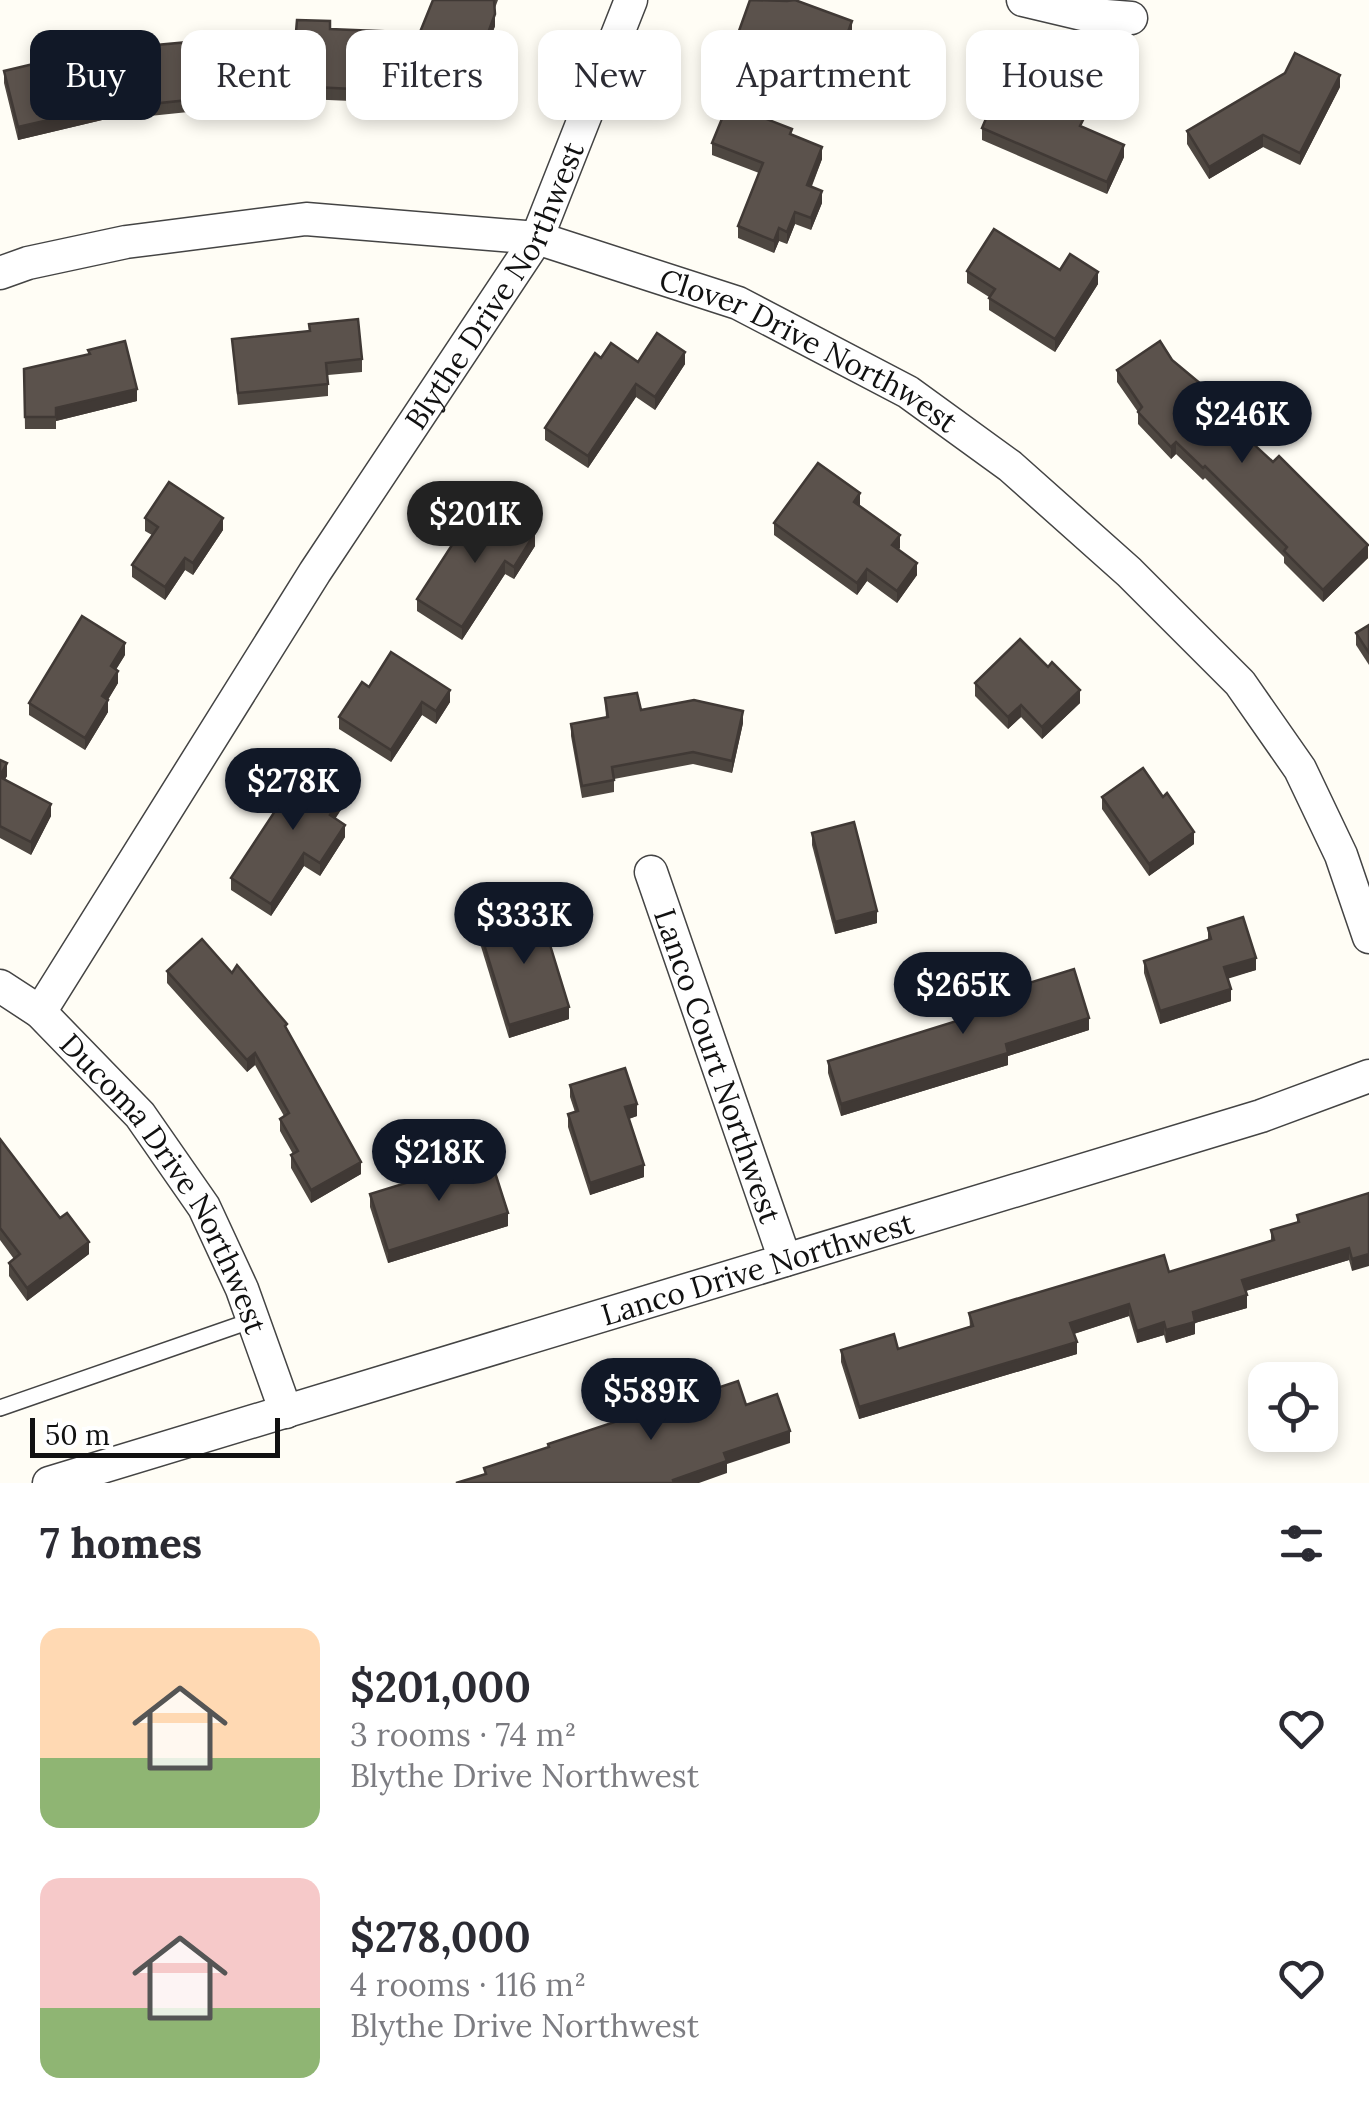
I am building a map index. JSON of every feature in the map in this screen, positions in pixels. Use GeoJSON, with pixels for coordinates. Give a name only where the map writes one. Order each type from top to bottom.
{"type":"FeatureCollection","features":[{"type":"Feature","properties":{"kind":"street","name":"Blythe Drive Northwest"},"geometry":{"type":"LineString","coordinates":[[40,1012],[315,572],[538,238],[631,0]]}},
{"type":"Feature","properties":{"kind":"street"},"geometry":{"type":"LineString","coordinates":[[1022,0],[1082,14],[1130,18]]}},
{"type":"Feature","properties":{"kind":"street","name":"Clover Drive Northwest"},"geometry":{"type":"LineString","coordinates":[[0,273],[28,263],[126,242],[306,219],[538,238],[738,303],[908,392],[1010,466],[1128,572],[1240,683],[1300,769],[1341,855],[1369,937]]}},
{"type":"Feature","properties":{"kind":"street","name":"Lanco Court Northwest"},"geometry":{"type":"LineString","coordinates":[[651,872],[785,1260]]}},
{"type":"Feature","properties":{"kind":"street","name":"Ducoma Drive Northwest"},"geometry":{"type":"LineString","coordinates":[[0,986],[40,1012],[140,1116],[204,1208],[253,1320],[286,1412]]}},
{"type":"Feature","properties":{"kind":"street","name":"Lanco Drive Northwest"},"geometry":{"type":"LineString","coordinates":[[48,1483],[1178,1141],[1315,1098],[1369,1076]]}},
{"type":"Feature","properties":{"kind":"lane"},"geometry":{"type":"LineString","coordinates":[[0,1408],[253,1320]]}},
{"type":"Feature","properties":{"kind":"building"},"geometry":{"type":"Polygon","coordinates":[[[433,0],[494,0],[495,14],[489,30],[421,30],[433,0]]]}},
{"type":"Feature","properties":{"kind":"building"},"geometry":{"type":"Polygon","coordinates":[[[750,0],[795,0],[852,21],[849,30],[739,30],[750,0]]]}},
{"type":"Feature","properties":{"kind":"building"},"geometry":{"type":"Polygon","coordinates":[[[297,20],[330,21],[330,29],[354,30],[346,30],[346,89],[326,88],[326,30],[296,30],[297,20]]]}},
{"type":"Feature","properties":{"kind":"building"},"geometry":{"type":"Polygon","coordinates":[[[181,43],[181,101],[161,103],[161,45],[181,43]]]}},
{"type":"Feature","properties":{"kind":"building"},"geometry":{"type":"Polygon","coordinates":[[[1295,53],[1340,75],[1300,153],[1263,135],[1209,167],[1187,131],[1285,73],[1295,53]]]}},
{"type":"Feature","properties":{"kind":"building"},"geometry":{"type":"Polygon","coordinates":[[[30,65],[30,120],[48,120],[18,127],[4,71],[30,65]]]}},
{"type":"Feature","properties":{"kind":"building"},"geometry":{"type":"Polygon","coordinates":[[[721,120],[769,120],[822,147],[807,185],[822,191],[811,218],[795,212],[787,232],[779,228],[774,241],[738,226],[763,163],[712,143],[721,120]]]}},
{"type":"Feature","properties":{"kind":"building"},"geometry":{"type":"Polygon","coordinates":[[[985,120],[1083,120],[1080,126],[1124,145],[1107,182],[982,128],[985,120]]]}},
{"type":"Feature","properties":{"kind":"building"},"geometry":{"type":"Polygon","coordinates":[[[994,229],[1060,270],[1070,254],[1098,272],[1055,339],[989,298],[995,289],[967,271],[994,229]]]}},
{"type":"Feature","properties":{"kind":"building"},"geometry":{"type":"Polygon","coordinates":[[[358,319],[362,359],[326,363],[328,384],[238,393],[232,339],[310,331],[309,324],[358,319]]]}},
{"type":"Feature","properties":{"kind":"building"},"geometry":{"type":"Polygon","coordinates":[[[657,333],[685,352],[655,397],[636,384],[588,456],[545,428],[595,353],[601,358],[611,343],[638,362],[657,333]]]}},
{"type":"Feature","properties":{"kind":"building"},"geometry":{"type":"Polygon","coordinates":[[[125,341],[137,389],[56,408],[56,417],[25,417],[24,369],[90,354],[88,350],[125,341]]]}},
{"type":"Feature","properties":{"kind":"building"},"geometry":{"type":"Polygon","coordinates":[[[1160,341],[1172,360],[1214,395],[1208,402],[1273,462],[1279,456],[1368,545],[1323,590],[1284,551],[1287,547],[1205,466],[1176,442],[1171,447],[1138,412],[1142,407],[1117,370],[1160,341]]]}},
{"type":"Feature","properties":{"kind":"building"},"geometry":{"type":"Polygon","coordinates":[[[818,463],[860,493],[854,502],[900,535],[892,545],[917,563],[897,591],[867,569],[857,583],[774,523],[818,463]]]}},
{"type":"Feature","properties":{"kind":"building"},"geometry":{"type":"Polygon","coordinates":[[[169,482],[223,518],[193,563],[185,558],[165,587],[132,565],[158,527],[145,518],[169,482]]]}},
{"type":"Feature","properties":{"kind":"building"},"geometry":{"type":"Polygon","coordinates":[[[495,507],[535,533],[514,567],[505,561],[462,627],[417,599],[463,528],[475,536],[495,507]]]}},
{"type":"Feature","properties":{"kind":"building"},"geometry":{"type":"Polygon","coordinates":[[[82,616],[125,643],[111,666],[118,671],[102,696],[108,700],[85,738],[29,703],[82,616]]]}},
{"type":"Feature","properties":{"kind":"building"},"geometry":{"type":"Polygon","coordinates":[[[1369,625],[1369,653],[1356,633],[1369,625]]]}},
{"type":"Feature","properties":{"kind":"building"},"geometry":{"type":"Polygon","coordinates":[[[1020,639],[1048,667],[1052,662],[1080,690],[1042,727],[1021,705],[1008,717],[975,683],[1020,639]]]}},
{"type":"Feature","properties":{"kind":"building"},"geometry":{"type":"Polygon","coordinates":[[[391,652],[450,690],[436,711],[422,702],[391,750],[339,717],[362,682],[369,687],[391,652]]]}},
{"type":"Feature","properties":{"kind":"building"},"geometry":{"type":"Polygon","coordinates":[[[637,693],[641,710],[694,700],[743,711],[732,761],[693,752],[612,767],[614,780],[582,786],[571,724],[608,717],[605,698],[637,693]]]}},
{"type":"Feature","properties":{"kind":"building"},"geometry":{"type":"Polygon","coordinates":[[[308,761],[348,787],[330,815],[345,825],[320,863],[304,853],[271,904],[231,878],[308,761]]]}},
{"type":"Feature","properties":{"kind":"building"},"geometry":{"type":"Polygon","coordinates":[[[1143,768],[1163,797],[1167,793],[1194,832],[1149,864],[1102,797],[1143,768]]]}},
{"type":"Feature","properties":{"kind":"building"},"geometry":{"type":"Polygon","coordinates":[[[0,777],[51,804],[31,842],[0,826],[0,777]]]}},
{"type":"Feature","properties":{"kind":"building"},"geometry":{"type":"Polygon","coordinates":[[[854,822],[877,911],[835,922],[812,833],[854,822]]]}},
{"type":"Feature","properties":{"kind":"building"},"geometry":{"type":"Polygon","coordinates":[[[539,909],[569,1007],[509,1025],[479,928],[539,909]]]}},
{"type":"Feature","properties":{"kind":"building"},"geometry":{"type":"Polygon","coordinates":[[[1243,917],[1256,958],[1224,967],[1231,989],[1160,1011],[1144,961],[1211,939],[1208,928],[1243,917]]]}},
{"type":"Feature","properties":{"kind":"building"},"geometry":{"type":"Polygon","coordinates":[[[202,939],[232,973],[237,965],[287,1024],[361,1162],[311,1190],[291,1155],[298,1151],[280,1119],[289,1113],[255,1053],[247,1060],[167,971],[202,939]]]}},
{"type":"Feature","properties":{"kind":"building"},"geometry":{"type":"Polygon","coordinates":[[[1074,969],[1089,1018],[1006,1044],[1008,1053],[841,1104],[828,1061],[960,1020],[955,1006],[1074,969]]]}},
{"type":"Feature","properties":{"kind":"building"},"geometry":{"type":"Polygon","coordinates":[[[625,1068],[637,1104],[625,1107],[644,1165],[590,1183],[568,1114],[578,1111],[570,1085],[625,1068]]]}},
{"type":"Feature","properties":{"kind":"building"},"geometry":{"type":"Polygon","coordinates":[[[0,1139],[60,1218],[67,1213],[89,1242],[27,1288],[9,1263],[20,1254],[0,1228],[0,1139]]]}},
{"type":"Feature","properties":{"kind":"building"},"geometry":{"type":"Polygon","coordinates":[[[490,1157],[508,1213],[388,1251],[370,1194],[490,1157]]]}},
{"type":"Feature","properties":{"kind":"building"},"geometry":{"type":"Polygon","coordinates":[[[1369,1193],[1369,1254],[1352,1259],[1349,1248],[1242,1280],[1247,1295],[1193,1312],[1195,1322],[1166,1330],[1164,1322],[1137,1331],[1129,1304],[1070,1323],[1077,1342],[859,1407],[841,1350],[894,1334],[898,1349],[973,1326],[969,1313],[1164,1255],[1169,1272],[1274,1240],[1271,1230],[1299,1222],[1297,1215],[1369,1193]]]}},
{"type":"Feature","properties":{"kind":"building"},"geometry":{"type":"Polygon","coordinates":[[[738,1381],[746,1405],[777,1394],[790,1431],[724,1453],[727,1461],[673,1480],[674,1483],[456,1483],[486,1474],[484,1468],[549,1447],[548,1444],[738,1381]]]}}]}
